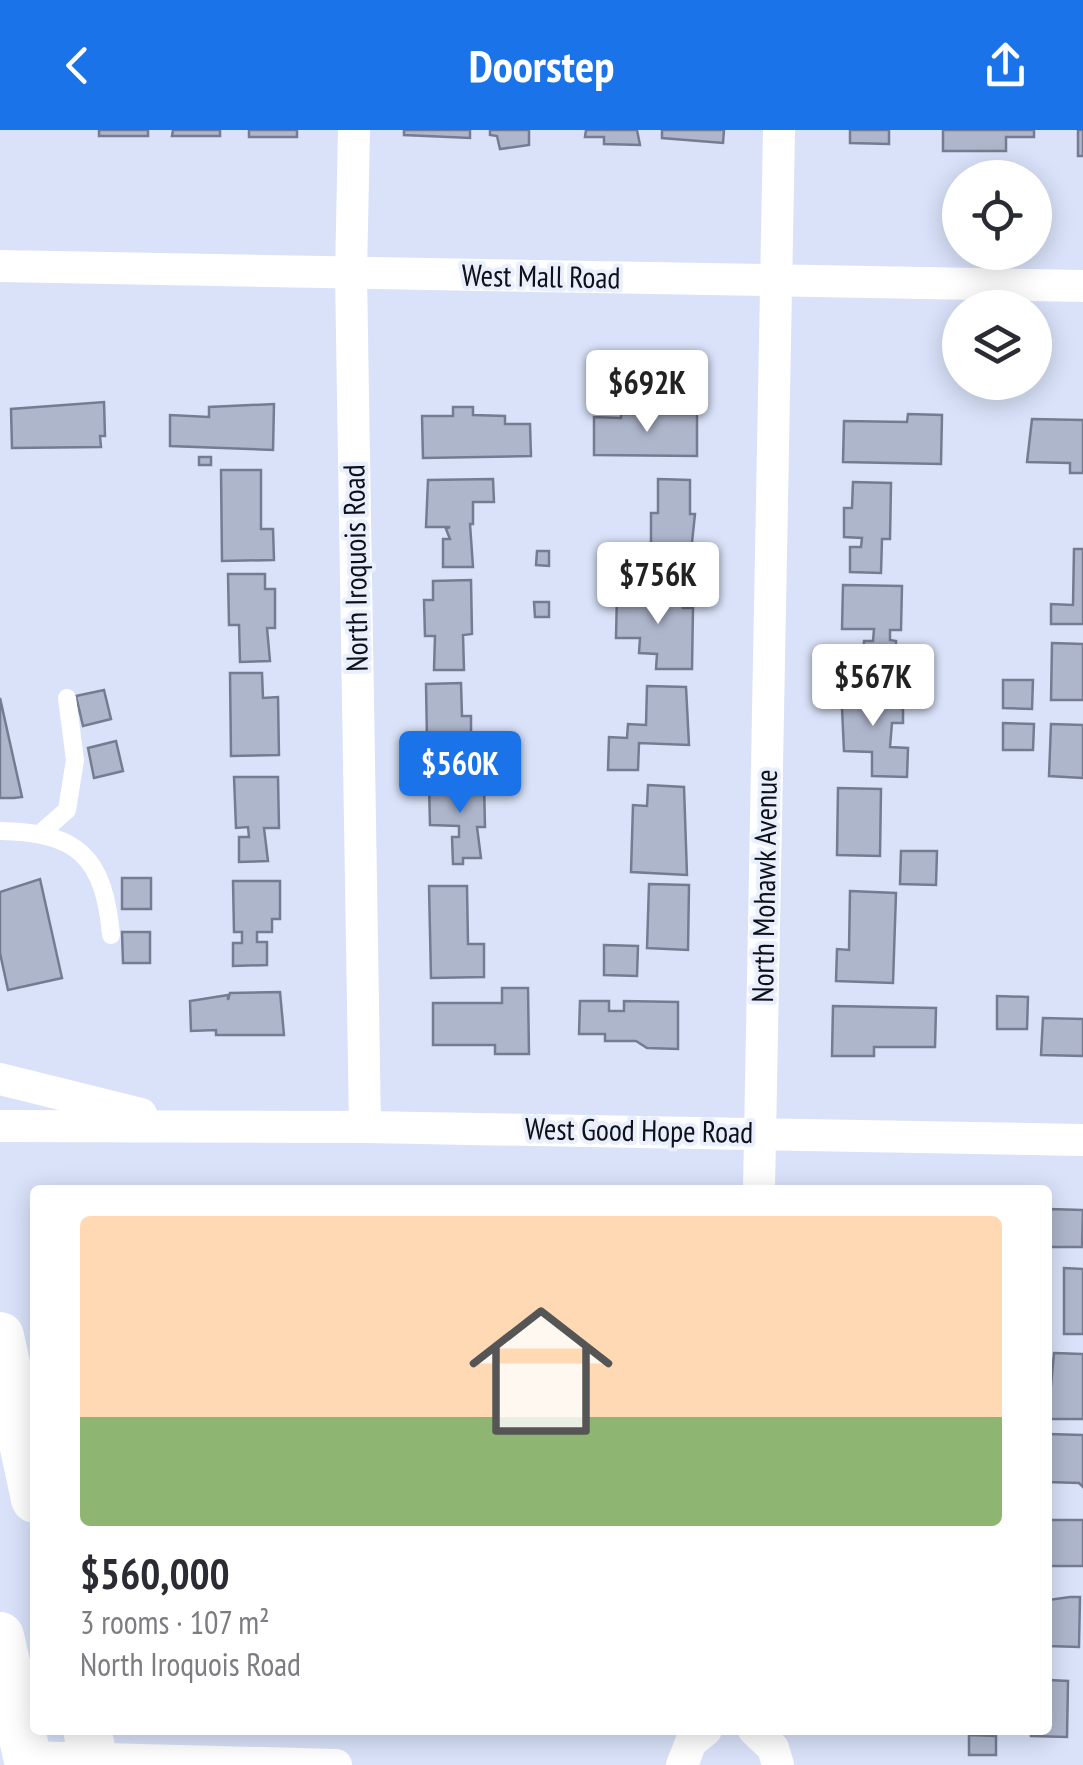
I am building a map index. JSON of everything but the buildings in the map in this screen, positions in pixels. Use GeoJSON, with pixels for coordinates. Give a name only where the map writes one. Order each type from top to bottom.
{"type":"FeatureCollection","features":[{"type":"Feature","properties":{"kind":"main road"},"geometry":{"type":"LineString","coordinates":[[0,1336],[30,1476]]}},
{"type":"Feature","properties":{"kind":"main road"},"geometry":{"type":"LineString","coordinates":[[0,1636],[23,1761]]}},
{"type":"Feature","properties":{"kind":"street","name":"North Iroquois Road"},"geometry":{"type":"LineString","coordinates":[[354,130],[351,274],[365,1127]]}},
{"type":"Feature","properties":{"kind":"street","name":"North Mohawk Avenue"},"geometry":{"type":"LineString","coordinates":[[758,1185],[779,130]]}},
{"type":"Feature","properties":{"kind":"street","name":"West Mall Road"},"geometry":{"type":"LineString","coordinates":[[0,266],[1083,286]]}},
{"type":"Feature","properties":{"kind":"street","name":"West Good Hope Road"},"geometry":{"type":"LineString","coordinates":[[0,1079],[194,1127]]}},
{"type":"Feature","properties":{"kind":"street","name":"West Good Hope Road"},"geometry":{"type":"LineString","coordinates":[[0,1126],[365,1127],[1083,1140]]}},
{"type":"Feature","properties":{"kind":"street"},"geometry":{"type":"LineString","coordinates":[[682,1765],[691,1742],[700,1735]]}},
{"type":"Feature","properties":{"kind":"street"},"geometry":{"type":"LineString","coordinates":[[759,1735],[773,1748],[778,1765]]}},
{"type":"Feature","properties":{"kind":"street"},"geometry":{"type":"LineString","coordinates":[[23,1761],[92,1752],[336,1765]]}},
{"type":"Feature","properties":{"kind":"lane"},"geometry":{"type":"LineString","coordinates":[[42,832],[67,810],[75,760],[66,698]]}},
{"type":"Feature","properties":{"kind":"lane"},"geometry":{"type":"LineString","coordinates":[[0,831],[42,832],[65,839],[87,858],[107,891],[111,935]]}}]}
